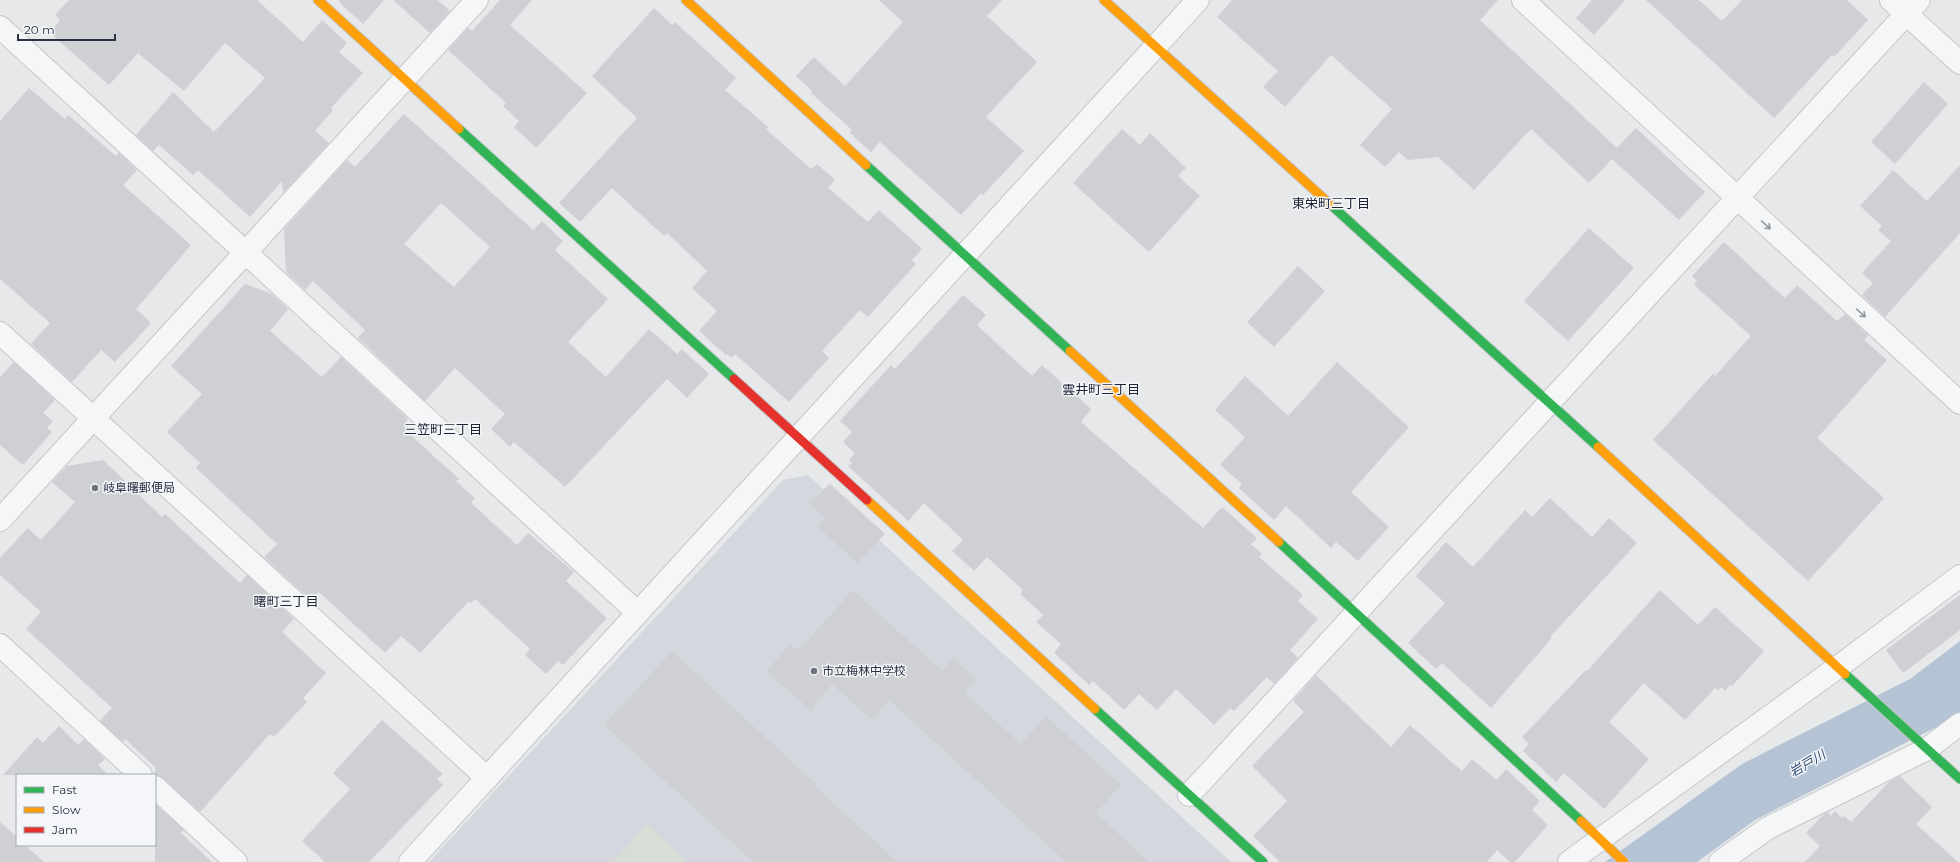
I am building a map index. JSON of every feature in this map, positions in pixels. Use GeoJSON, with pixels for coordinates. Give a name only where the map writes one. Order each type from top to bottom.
{"type":"FeatureCollection","features":[{"type":"Feature","properties":{"kind":"street"},"geometry":{"type":"LineString","coordinates":[[318,0],[1263,862]]}},
{"type":"Feature","properties":{"kind":"street"},"geometry":{"type":"LineString","coordinates":[[0,520],[477,0]]}},
{"type":"Feature","properties":{"kind":"street"},"geometry":{"type":"LineString","coordinates":[[686,0],[1357,613],[1624,862]]}},
{"type":"Feature","properties":{"kind":"street"},"geometry":{"type":"LineString","coordinates":[[1104,0],[1550,403],[1960,779]]}},
{"type":"Feature","properties":{"kind":"street"},"geometry":{"type":"LineString","coordinates":[[410,862],[1198,0]]}},
{"type":"Feature","properties":{"kind":"street"},"geometry":{"type":"LineString","coordinates":[[1523,0],[1737,199],[1960,403]]}},
{"type":"Feature","properties":{"kind":"street"},"geometry":{"type":"LineString","coordinates":[[1189,795],[1737,199],[1905,5],[1960,62]]}},
{"type":"Feature","properties":{"kind":"street"},"geometry":{"type":"LineString","coordinates":[[0,27],[638,613]]}},
{"type":"Feature","properties":{"kind":"street"},"geometry":{"type":"LineString","coordinates":[[0,332],[487,778]]}},
{"type":"Feature","properties":{"kind":"street"},"geometry":{"type":"LineString","coordinates":[[1569,862],[1605,845],[1960,576]]}},
{"type":"Feature","properties":{"kind":"street"},"geometry":{"type":"LineString","coordinates":[[0,645],[140,774]]}},
{"type":"Feature","properties":{"kind":"street"},"geometry":{"type":"LineString","coordinates":[[1720,862],[1768,828],[1921,743],[1960,724]]}},
{"type":"Feature","properties":{"kind":"street"},"geometry":{"type":"LineString","coordinates":[[156,789],[236,862]]}},
{"type":"Feature","properties":{"kind":"shaded area","name":"市立梅林中学校"},"geometry":{"type":"Polygon","coordinates":[[[808,475],[1231,862],[429,862],[783,480],[808,475]]]}},
{"type":"Feature","properties":{"kind":"shaded area"},"geometry":{"type":"Polygon","coordinates":[[[647,824],[687,862],[613,862],[647,824]]]}},
{"type":"Feature","properties":{"kind":"water","name":"岩戸川"},"geometry":{"type":"Polygon","coordinates":[[[1960,641],[1960,713],[1952,719],[1755,820],[1697,862],[1605,862],[1742,764],[1910,679],[1960,641]]]}},
{"type":"Feature","properties":{"kind":"building"},"geometry":{"type":"Polygon","coordinates":[[[69,0],[257,0],[303,42],[322,20],[347,43],[339,52],[363,73],[331,108],[333,110],[315,131],[329,143],[283,193],[282,181],[250,217],[198,170],[193,175],[159,145],[153,151],[136,135],[173,92],[214,132],[265,78],[225,43],[184,91],[138,53],[109,85],[50,33],[60,20],[55,15],[69,0]]]}},
{"type":"Feature","properties":{"kind":"building"},"geometry":{"type":"Polygon","coordinates":[[[340,0],[384,0],[363,24],[339,2],[340,0]]]}},
{"type":"Feature","properties":{"kind":"building"},"geometry":{"type":"Polygon","coordinates":[[[393,0],[437,0],[450,11],[430,33],[393,0]]]}},
{"type":"Feature","properties":{"kind":"building"},"geometry":{"type":"Polygon","coordinates":[[[500,0],[532,0],[510,25],[587,93],[536,148],[514,127],[519,121],[503,106],[506,103],[448,50],[468,28],[472,31],[500,0]]]}},
{"type":"Feature","properties":{"kind":"building"},"geometry":{"type":"Polygon","coordinates":[[[879,0],[1002,0],[987,16],[1037,62],[986,117],[1024,151],[983,195],[981,193],[961,215],[880,142],[871,152],[850,133],[852,130],[811,93],[812,91],[796,76],[814,57],[845,86],[903,22],[879,0]]]}},
{"type":"Feature","properties":{"kind":"building"},"geometry":{"type":"Polygon","coordinates":[[[1232,0],[1498,0],[1480,20],[1617,148],[1636,128],[1705,192],[1679,220],[1612,159],[1589,183],[1531,129],[1474,190],[1438,157],[1408,160],[1399,152],[1385,167],[1360,145],[1392,109],[1331,55],[1285,107],[1263,87],[1278,71],[1217,17],[1232,0]]]}},
{"type":"Feature","properties":{"kind":"building"},"geometry":{"type":"Polygon","coordinates":[[[1592,0],[1625,0],[1594,35],[1576,18],[1592,0]]]}},
{"type":"Feature","properties":{"kind":"building"},"geometry":{"type":"Polygon","coordinates":[[[1646,0],[1699,0],[1722,21],[1742,0],[1847,0],[1868,20],[1834,57],[1832,55],[1774,118],[1646,0]]]}},
{"type":"Feature","properties":{"kind":"building"},"geometry":{"type":"Polygon","coordinates":[[[654,8],[672,25],[675,22],[736,78],[725,90],[768,127],[766,129],[811,169],[817,164],[835,180],[828,188],[868,222],[879,210],[922,249],[912,260],[916,264],[868,317],[860,310],[822,351],[829,358],[789,402],[735,354],[732,358],[727,354],[726,355],[699,331],[717,311],[692,288],[707,271],[667,233],[664,236],[612,188],[580,222],[559,203],[637,118],[592,76],[654,8]]]}},
{"type":"Feature","properties":{"kind":"building"},"geometry":{"type":"Polygon","coordinates":[[[1924,82],[1948,104],[1895,164],[1871,142],[1924,82]]]}},
{"type":"Feature","properties":{"kind":"building"},"geometry":{"type":"Polygon","coordinates":[[[29,88],[65,119],[68,115],[116,156],[119,153],[137,170],[123,185],[191,245],[136,309],[151,323],[115,362],[101,350],[72,382],[31,344],[50,323],[0,279],[0,121],[29,88]]]}},
{"type":"Feature","properties":{"kind":"building"},"geometry":{"type":"Polygon","coordinates":[[[404,114],[533,230],[542,221],[563,241],[555,250],[608,299],[568,342],[606,377],[649,329],[677,354],[682,349],[709,374],[687,398],[667,379],[565,487],[514,442],[510,447],[491,429],[505,414],[455,368],[425,401],[358,338],[365,330],[313,281],[305,290],[286,272],[284,229],[347,160],[355,167],[404,114]],[[441,203],[404,244],[454,287],[490,247],[441,203]]]}},
{"type":"Feature","properties":{"kind":"building"},"geometry":{"type":"Polygon","coordinates":[[[1122,129],[1140,145],[1150,133],[1186,168],[1178,176],[1200,196],[1149,252],[1073,183],[1122,129]]]}},
{"type":"Feature","properties":{"kind":"building"},"geometry":{"type":"Polygon","coordinates":[[[1960,165],[1960,233],[1885,317],[1862,295],[1873,283],[1862,273],[1891,241],[1878,230],[1882,226],[1860,206],[1893,170],[1927,201],[1960,165]]]}},
{"type":"Feature","properties":{"kind":"building"},"geometry":{"type":"Polygon","coordinates":[[[1589,228],[1634,268],[1568,341],[1524,301],[1589,228]]]}},
{"type":"Feature","properties":{"kind":"building"},"geometry":{"type":"Polygon","coordinates":[[[1724,242],[1785,298],[1797,285],[1837,321],[1845,314],[1868,335],[1864,340],[1887,360],[1817,438],[1884,498],[1808,581],[1653,440],[1713,374],[1715,376],[1751,336],[1694,285],[1697,281],[1692,276],[1724,242]]]}},
{"type":"Feature","properties":{"kind":"building"},"geometry":{"type":"Polygon","coordinates":[[[1298,266],[1325,291],[1274,347],[1247,322],[1298,266]]]}},
{"type":"Feature","properties":{"kind":"building"},"geometry":{"type":"Polygon","coordinates":[[[245,284],[272,294],[288,309],[270,331],[322,377],[341,357],[408,419],[405,423],[408,427],[405,430],[459,479],[456,481],[475,498],[471,503],[517,545],[528,533],[574,572],[566,581],[607,618],[563,665],[558,661],[546,674],[525,655],[530,649],[475,599],[471,603],[469,601],[420,653],[401,636],[385,653],[319,592],[311,600],[264,557],[277,544],[196,468],[200,463],[167,432],[202,394],[171,366],[245,284]]]}},
{"type":"Feature","properties":{"kind":"building"},"geometry":{"type":"Polygon","coordinates":[[[963,295],[986,315],[977,325],[1032,376],[1042,365],[1091,409],[1081,422],[1203,528],[1222,507],[1257,538],[1251,544],[1262,554],[1259,557],[1303,595],[1298,601],[1318,619],[1290,650],[1298,658],[1274,684],[1267,677],[1234,711],[1230,708],[1214,725],[1176,689],[1157,710],[1139,694],[1124,710],[1093,681],[1089,685],[1054,653],[1061,644],[1036,622],[1043,615],[1020,594],[1023,590],[987,557],[974,571],[952,551],[963,540],[924,503],[908,521],[848,466],[852,463],[849,460],[855,453],[843,442],[852,432],[840,421],[891,365],[895,369],[963,295]]]}},
{"type":"Feature","properties":{"kind":"building"},"geometry":{"type":"Polygon","coordinates":[[[14,362],[55,400],[43,413],[53,421],[47,428],[52,432],[23,465],[0,445],[0,377],[14,362]]]}},
{"type":"Feature","properties":{"kind":"building"},"geometry":{"type":"Polygon","coordinates":[[[1337,362],[1409,427],[1351,492],[1389,527],[1358,561],[1336,542],[1331,548],[1286,506],[1274,520],[1239,488],[1242,484],[1220,465],[1245,437],[1215,410],[1245,376],[1288,416],[1337,362]]]}},
{"type":"Feature","properties":{"kind":"building"},"geometry":{"type":"Polygon","coordinates":[[[103,460],[162,517],[165,514],[240,583],[247,575],[294,619],[282,632],[326,673],[303,698],[307,702],[274,737],[270,734],[200,812],[163,778],[156,775],[155,767],[125,739],[123,742],[100,721],[112,708],[26,629],[41,612],[0,575],[0,558],[28,528],[41,540],[75,502],[52,482],[67,466],[103,460]]]}},
{"type":"Feature","properties":{"kind":"building"},"geometry":{"type":"Polygon","coordinates":[[[830,484],[885,534],[857,563],[817,526],[825,517],[809,503],[830,484]]]}},
{"type":"Feature","properties":{"kind":"building"},"geometry":{"type":"Polygon","coordinates":[[[1550,498],[1592,537],[1609,518],[1637,543],[1550,637],[1552,638],[1491,708],[1442,663],[1436,669],[1408,643],[1445,603],[1416,576],[1446,542],[1473,567],[1525,510],[1532,517],[1550,498]]]}},
{"type":"Feature","properties":{"kind":"building"},"geometry":{"type":"Polygon","coordinates":[[[853,590],[942,671],[953,658],[976,679],[964,692],[1021,744],[1046,716],[1121,785],[1096,813],[1149,862],[1066,862],[889,700],[872,720],[832,684],[811,710],[766,672],[789,645],[799,650],[853,590]]]}},
{"type":"Feature","properties":{"kind":"building"},"geometry":{"type":"Polygon","coordinates":[[[1660,590],[1698,625],[1715,607],[1764,651],[1732,686],[1730,685],[1725,691],[1721,687],[1718,690],[1715,688],[1685,720],[1644,683],[1609,722],[1649,759],[1604,809],[1564,773],[1556,782],[1523,751],[1529,744],[1522,737],[1586,670],[1587,671],[1660,590]]]}},
{"type":"Feature","properties":{"kind":"building"},"geometry":{"type":"Polygon","coordinates":[[[1960,595],[1960,630],[1903,673],[1886,650],[1960,595]]]}},
{"type":"Feature","properties":{"kind":"building"},"geometry":{"type":"Polygon","coordinates":[[[672,651],[817,785],[815,787],[898,862],[753,862],[604,725],[672,651]]]}},
{"type":"Feature","properties":{"kind":"building"},"geometry":{"type":"Polygon","coordinates":[[[1316,675],[1391,747],[1410,725],[1462,771],[1472,759],[1497,780],[1506,769],[1540,801],[1532,810],[1548,825],[1515,862],[1510,862],[1497,850],[1487,862],[1280,862],[1253,836],[1287,801],[1252,766],[1304,712],[1293,701],[1316,675]]]}},
{"type":"Feature","properties":{"kind":"building"},"geometry":{"type":"Polygon","coordinates":[[[382,720],[443,774],[437,779],[443,785],[369,862],[325,862],[302,841],[350,789],[333,773],[382,720]]]}},
{"type":"Feature","properties":{"kind":"building"},"geometry":{"type":"Polygon","coordinates":[[[59,726],[78,745],[84,739],[105,759],[98,765],[107,774],[3,775],[37,737],[43,743],[59,726]]]}},
{"type":"Feature","properties":{"kind":"building"},"geometry":{"type":"Polygon","coordinates":[[[1900,776],[1932,807],[1916,824],[1958,862],[1805,862],[1820,846],[1806,833],[1824,814],[1828,812],[1831,816],[1835,811],[1842,818],[1844,816],[1851,822],[1889,782],[1900,776]]]}},
{"type":"Feature","properties":{"kind":"building"},"geometry":{"type":"Polygon","coordinates":[[[156,805],[184,830],[181,833],[212,862],[155,862],[156,805]]]}},
{"type":"Feature","properties":{"kind":"building"},"geometry":{"type":"Polygon","coordinates":[[[0,822],[16,836],[16,846],[26,846],[44,862],[0,862],[0,822]]]}},
{"type":"Feature","properties":{"kind":"traffic: fast"},"geometry":{"type":"LineString","coordinates":[[459,129],[734,379]]}},
{"type":"Feature","properties":{"kind":"traffic: fast"},"geometry":{"type":"LineString","coordinates":[[866,165],[1070,351]]}},
{"type":"Feature","properties":{"kind":"traffic: fast"},"geometry":{"type":"LineString","coordinates":[[1331,205],[1598,447]]}},
{"type":"Feature","properties":{"kind":"traffic: fast"},"geometry":{"type":"LineString","coordinates":[[1279,542],[1581,821]]}},
{"type":"Feature","properties":{"kind":"traffic: fast"},"geometry":{"type":"LineString","coordinates":[[1845,674],[1960,779]]}},
{"type":"Feature","properties":{"kind":"traffic: fast"},"geometry":{"type":"LineString","coordinates":[[1095,709],[1263,862]]}},
{"type":"Feature","properties":{"kind":"traffic: slow"},"geometry":{"type":"LineString","coordinates":[[318,0],[459,129]]}},
{"type":"Feature","properties":{"kind":"traffic: slow"},"geometry":{"type":"LineString","coordinates":[[686,0],[866,165]]}},
{"type":"Feature","properties":{"kind":"traffic: slow"},"geometry":{"type":"LineString","coordinates":[[1104,0],[1331,205]]}},
{"type":"Feature","properties":{"kind":"traffic: slow"},"geometry":{"type":"LineString","coordinates":[[1070,351],[1279,542]]}},
{"type":"Feature","properties":{"kind":"traffic: slow"},"geometry":{"type":"LineString","coordinates":[[1598,447],[1845,674]]}},
{"type":"Feature","properties":{"kind":"traffic: slow"},"geometry":{"type":"LineString","coordinates":[[867,500],[1095,709]]}},
{"type":"Feature","properties":{"kind":"traffic: slow"},"geometry":{"type":"LineString","coordinates":[[1581,821],[1624,862]]}},
{"type":"Feature","properties":{"kind":"traffic: jam"},"geometry":{"type":"LineString","coordinates":[[734,379],[867,500]]}},
{"type":"Feature","properties":{"kind":"place","name":"岐阜曙郵便局"},"geometry":{"type":"Point","coordinates":[95,488]}},
{"type":"Feature","properties":{"kind":"place","name":"市立梅林中学校"},"geometry":{"type":"Point","coordinates":[814,671]}},
{"type":"Feature","properties":{"kind":"district","name":"東栄町三丁目"},"geometry":{"type":"Point","coordinates":[1331,203]}},
{"type":"Feature","properties":{"kind":"district","name":"雲井町三丁目"},"geometry":{"type":"Point","coordinates":[1101,389]}},
{"type":"Feature","properties":{"kind":"district","name":"三笠町三丁目"},"geometry":{"type":"Point","coordinates":[443,429]}},
{"type":"Feature","properties":{"kind":"district","name":"曙町三丁目"},"geometry":{"type":"Point","coordinates":[286,601]}}]}
